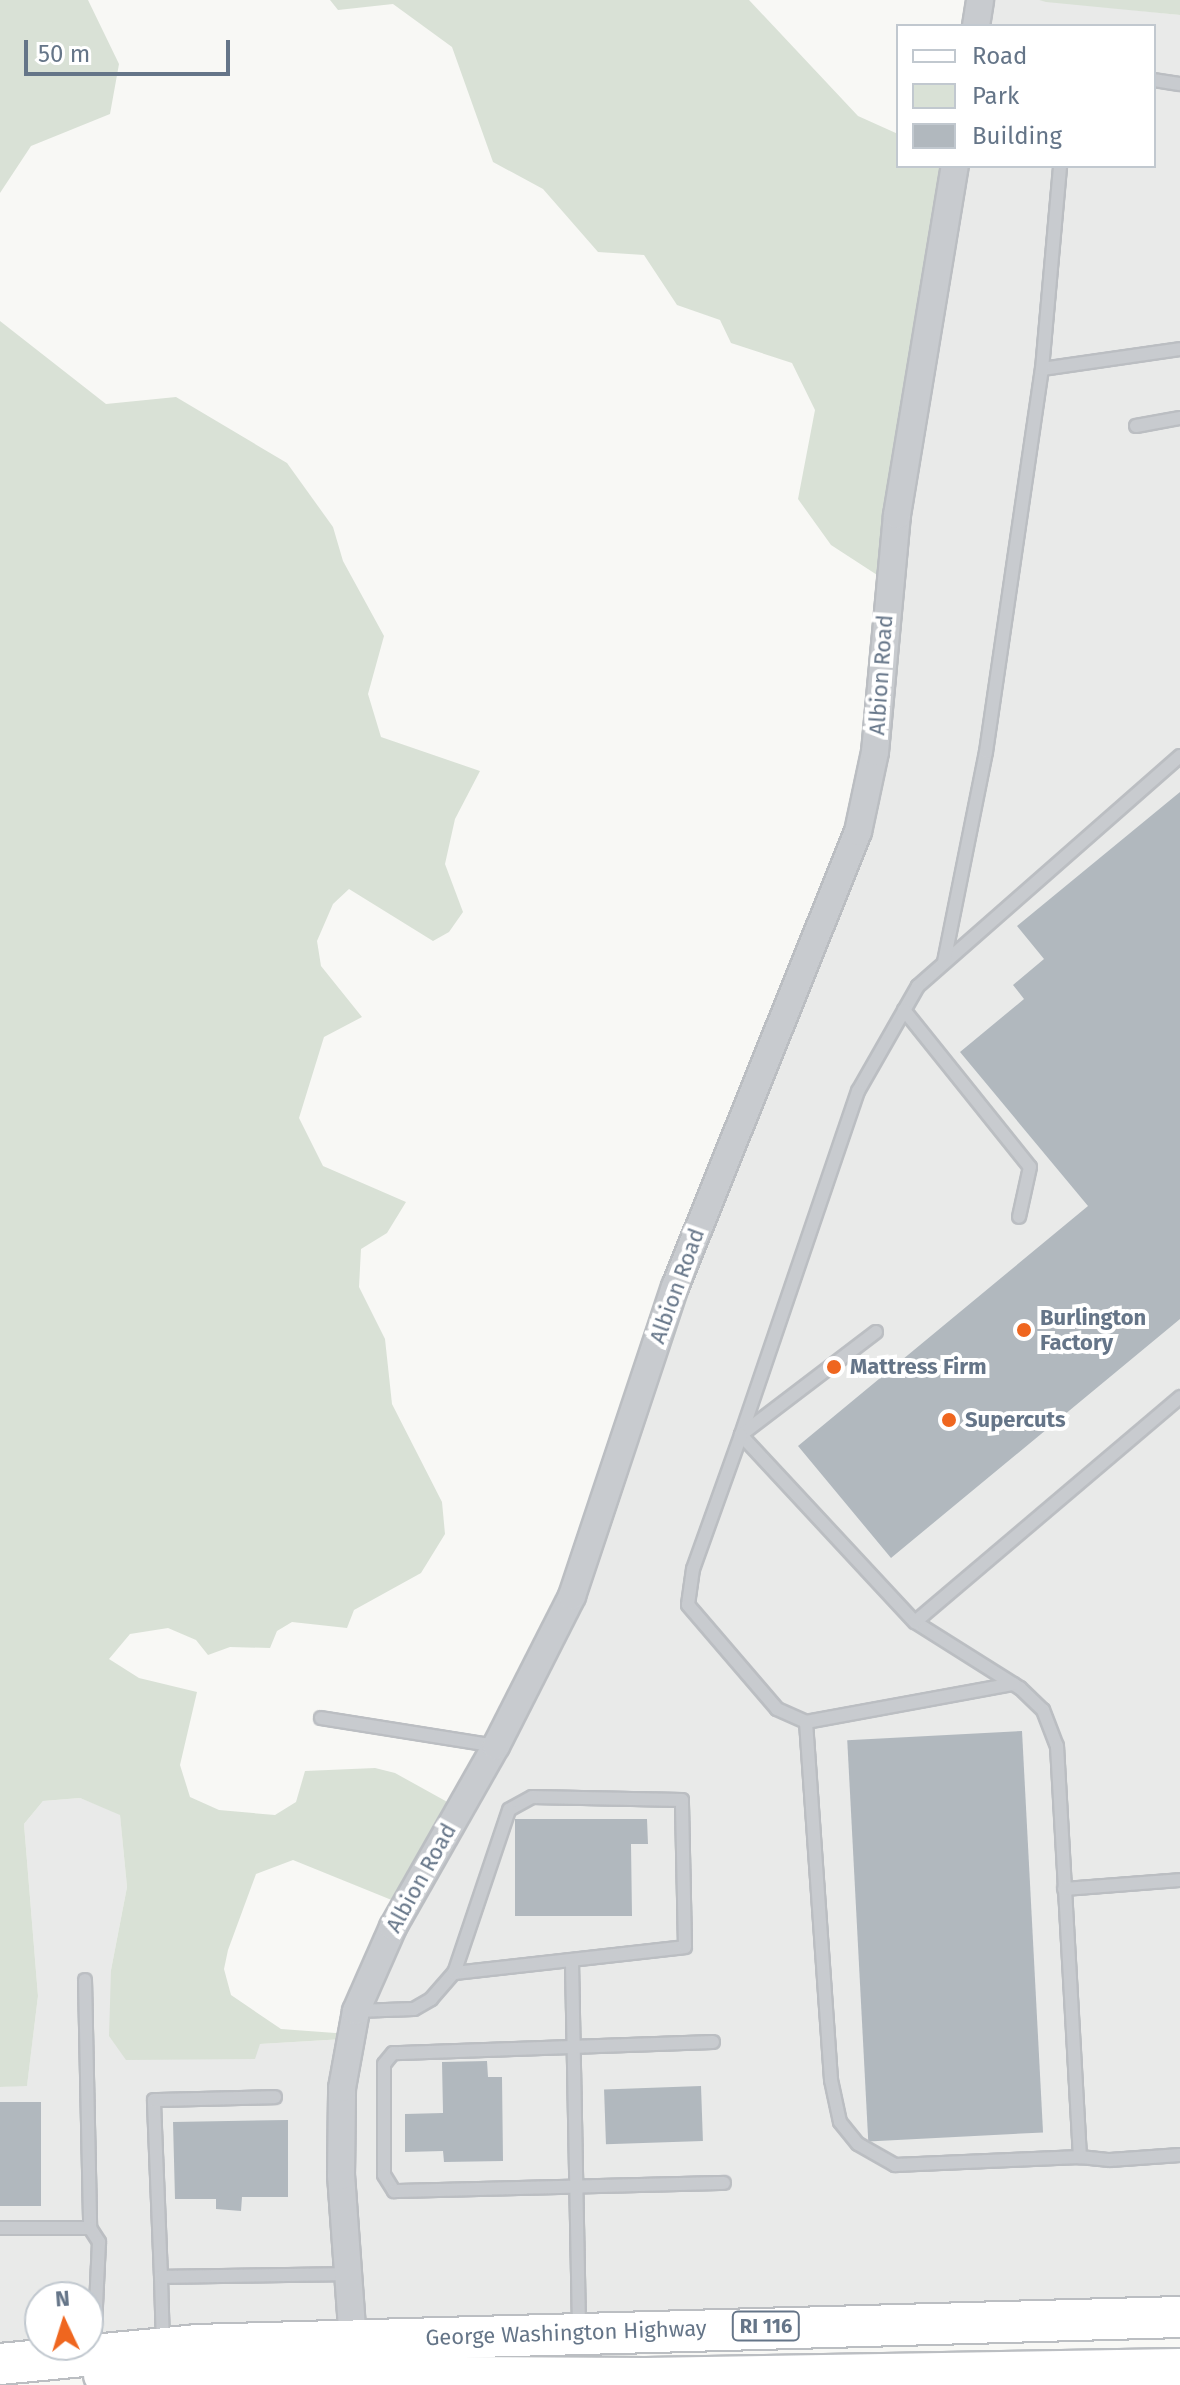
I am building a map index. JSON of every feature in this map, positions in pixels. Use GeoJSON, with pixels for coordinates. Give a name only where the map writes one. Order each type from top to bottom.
{"type":"FeatureCollection","features":[{"type":"Feature","properties":{"kind":"main road","name":"George Washington Highway"},"geometry":{"type":"LineString","coordinates":[[0,2372],[354,2359],[579,2332],[1180,2317]]}},
{"type":"Feature","properties":{"kind":"main road","name":"George Washington Highway"},"geometry":{"type":"LineString","coordinates":[[104,2354],[163,2348],[354,2359],[646,2382],[1163,2375]]}},
{"type":"Feature","properties":{"kind":"main road","name":"George Washington Highway"},"geometry":{"type":"LineString","coordinates":[[0,2364],[31,2361]]}},
{"type":"Feature","properties":{"kind":"street"},"geometry":{"type":"LineString","coordinates":[[976,24],[980,0]]}},
{"type":"Feature","properties":{"kind":"street","name":"Albion Road"},"geometry":{"type":"LineString","coordinates":[[354,2359],[341,2199],[342,2088],[356,2011],[393,1927],[496,1746],[572,1596],[675,1287],[858,832],[875,752],[897,515],[955,168]]}},
{"type":"Feature","properties":{"kind":"lane"},"geometry":{"type":"LineString","coordinates":[[1156,80],[1180,84]]}},
{"type":"Feature","properties":{"kind":"lane"},"geometry":{"type":"LineString","coordinates":[[944,962],[986,752],[1042,369],[1060,168]]}},
{"type":"Feature","properties":{"kind":"lane"},"geometry":{"type":"LineString","coordinates":[[1042,369],[1180,349]]}},
{"type":"Feature","properties":{"kind":"lane"},"geometry":{"type":"LineString","coordinates":[[1136,426],[1180,418]]}},
{"type":"Feature","properties":{"kind":"lane"},"geometry":{"type":"LineString","coordinates":[[1014,1684],[806,1722],[777,1709],[688,1605],[693,1569],[858,1091],[918,986],[1180,756]]}},
{"type":"Feature","properties":{"kind":"lane"},"geometry":{"type":"LineString","coordinates":[[904,1010],[1030,1167],[1019,1217]]}},
{"type":"Feature","properties":{"kind":"lane"},"geometry":{"type":"LineString","coordinates":[[741,1435],[876,1332]]}},
{"type":"Feature","properties":{"kind":"lane"},"geometry":{"type":"LineString","coordinates":[[915,1622],[1180,1397]]}},
{"type":"Feature","properties":{"kind":"lane"},"geometry":{"type":"LineString","coordinates":[[741,1435],[915,1622],[1014,1684],[1043,1710],[1057,1746],[1080,2157]]}},
{"type":"Feature","properties":{"kind":"lane"},"geometry":{"type":"LineString","coordinates":[[321,1718],[496,1746]]}},
{"type":"Feature","properties":{"kind":"lane"},"geometry":{"type":"LineString","coordinates":[[806,1722],[831,2080],[840,2122],[858,2144],[895,2165],[1080,2157],[1110,2160],[1180,2155]]}},
{"type":"Feature","properties":{"kind":"lane"},"geometry":{"type":"LineString","coordinates":[[356,2011],[414,2009],[431,1999],[454,1973],[509,1810],[532,1797],[682,1800],[685,1947],[454,1973]]}},
{"type":"Feature","properties":{"kind":"lane"},"geometry":{"type":"LineString","coordinates":[[1064,1889],[1180,1880]]}},
{"type":"Feature","properties":{"kind":"lane"},"geometry":{"type":"LineString","coordinates":[[572,1962],[579,2332]]}},
{"type":"Feature","properties":{"kind":"lane"},"geometry":{"type":"LineString","coordinates":[[85,1980],[90,2228],[99,2242],[97,2281]]}},
{"type":"Feature","properties":{"kind":"lane"},"geometry":{"type":"LineString","coordinates":[[713,2042],[393,2053],[384,2064],[384,2175],[394,2191],[724,2183]]}},
{"type":"Feature","properties":{"kind":"lane"},"geometry":{"type":"LineString","coordinates":[[163,2348],[154,2100],[275,2097]]}},
{"type":"Feature","properties":{"kind":"lane"},"geometry":{"type":"LineString","coordinates":[[0,2228],[90,2228]]}},
{"type":"Feature","properties":{"kind":"lane"},"geometry":{"type":"LineString","coordinates":[[161,2277],[347,2274]]}},
{"type":"Feature","properties":{"kind":"shaded area"},"geometry":{"type":"Polygon","coordinates":[[[984,0],[1039,0],[1180,15],[1180,2324],[0,2366],[0,2087],[27,2085],[38,1996],[24,1824],[43,1801],[80,1798],[120,1814],[127,1887],[111,1970],[260,2044],[344,2039],[527,1696],[875,791],[884,676],[959,168],[1156,168],[1156,24],[978,24],[984,0]]]}},
{"type":"Feature","properties":{"kind":"green space"},"geometry":{"type":"Polygon","coordinates":[[[0,0],[88,0],[119,64],[110,114],[31,146],[0,193],[0,0]]]}},
{"type":"Feature","properties":{"kind":"green space"},"geometry":{"type":"Polygon","coordinates":[[[330,0],[749,0],[858,116],[896,133],[896,168],[959,168],[891,584],[831,545],[798,499],[815,410],[792,363],[731,343],[720,320],[677,305],[644,255],[598,252],[543,189],[493,162],[452,47],[393,4],[338,10],[330,0]]]}},
{"type":"Feature","properties":{"kind":"green space"},"geometry":{"type":"Polygon","coordinates":[[[1039,0],[1180,0],[1180,15],[1046,2],[1039,0]]]}},
{"type":"Feature","properties":{"kind":"green space"},"geometry":{"type":"Polygon","coordinates":[[[0,321],[106,404],[176,397],[287,463],[333,527],[343,561],[384,636],[368,694],[381,737],[480,771],[455,819],[445,864],[463,912],[449,932],[433,941],[349,889],[333,904],[317,941],[321,966],[362,1017],[324,1037],[299,1118],[323,1166],[406,1202],[387,1233],[361,1249],[359,1287],[385,1339],[392,1404],[442,1502],[445,1534],[421,1573],[354,1610],[347,1628],[292,1622],[277,1631],[270,1648],[230,1647],[208,1655],[196,1640],[168,1628],[130,1634],[109,1659],[139,1678],[197,1692],[180,1765],[190,1797],[219,1810],[275,1815],[296,1802],[305,1771],[375,1768],[395,1773],[460,1809],[399,1903],[293,1860],[256,1874],[224,1969],[231,1995],[281,2029],[349,2034],[344,2039],[260,2044],[255,2059],[126,2060],[109,2036],[111,1970],[127,1887],[120,1815],[80,1798],[43,1801],[24,1824],[38,1996],[27,2086],[0,2087],[0,321]]]}},
{"type":"Feature","properties":{"kind":"building"},"geometry":{"type":"Polygon","coordinates":[[[1180,792],[1180,1319],[891,1558],[798,1446],[1088,1206],[960,1052],[1024,999],[1013,985],[1044,959],[1017,926],[1180,792]]]}},
{"type":"Feature","properties":{"kind":"building"},"geometry":{"type":"Polygon","coordinates":[[[1022,1731],[1043,2132],[868,2142],[847,1740],[1022,1731]]]}},
{"type":"Feature","properties":{"kind":"building"},"geometry":{"type":"Polygon","coordinates":[[[515,1819],[647,1819],[648,1844],[631,1844],[632,1916],[515,1916],[515,1819]]]}},
{"type":"Feature","properties":{"kind":"building"},"geometry":{"type":"Polygon","coordinates":[[[487,2061],[488,2077],[502,2077],[503,2161],[444,2162],[443,2151],[405,2152],[405,2114],[443,2113],[442,2062],[487,2061]]]}},
{"type":"Feature","properties":{"kind":"building"},"geometry":{"type":"Polygon","coordinates":[[[701,2086],[703,2141],[606,2144],[604,2089],[701,2086]]]}},
{"type":"Feature","properties":{"kind":"building"},"geometry":{"type":"Polygon","coordinates":[[[0,2102],[41,2102],[41,2206],[0,2206],[0,2102]]]}},
{"type":"Feature","properties":{"kind":"building"},"geometry":{"type":"Polygon","coordinates":[[[288,2120],[288,2197],[242,2197],[241,2211],[216,2209],[216,2199],[175,2199],[173,2122],[288,2120]]]}},
{"type":"Feature","properties":{"kind":"place","name":"Burlington Factory"},"geometry":{"type":"Point","coordinates":[1024,1330]}},
{"type":"Feature","properties":{"kind":"place","name":"Mattress Firm"},"geometry":{"type":"Point","coordinates":[834,1367]}},
{"type":"Feature","properties":{"kind":"place","name":"Supercuts"},"geometry":{"type":"Point","coordinates":[949,1420]}}]}
